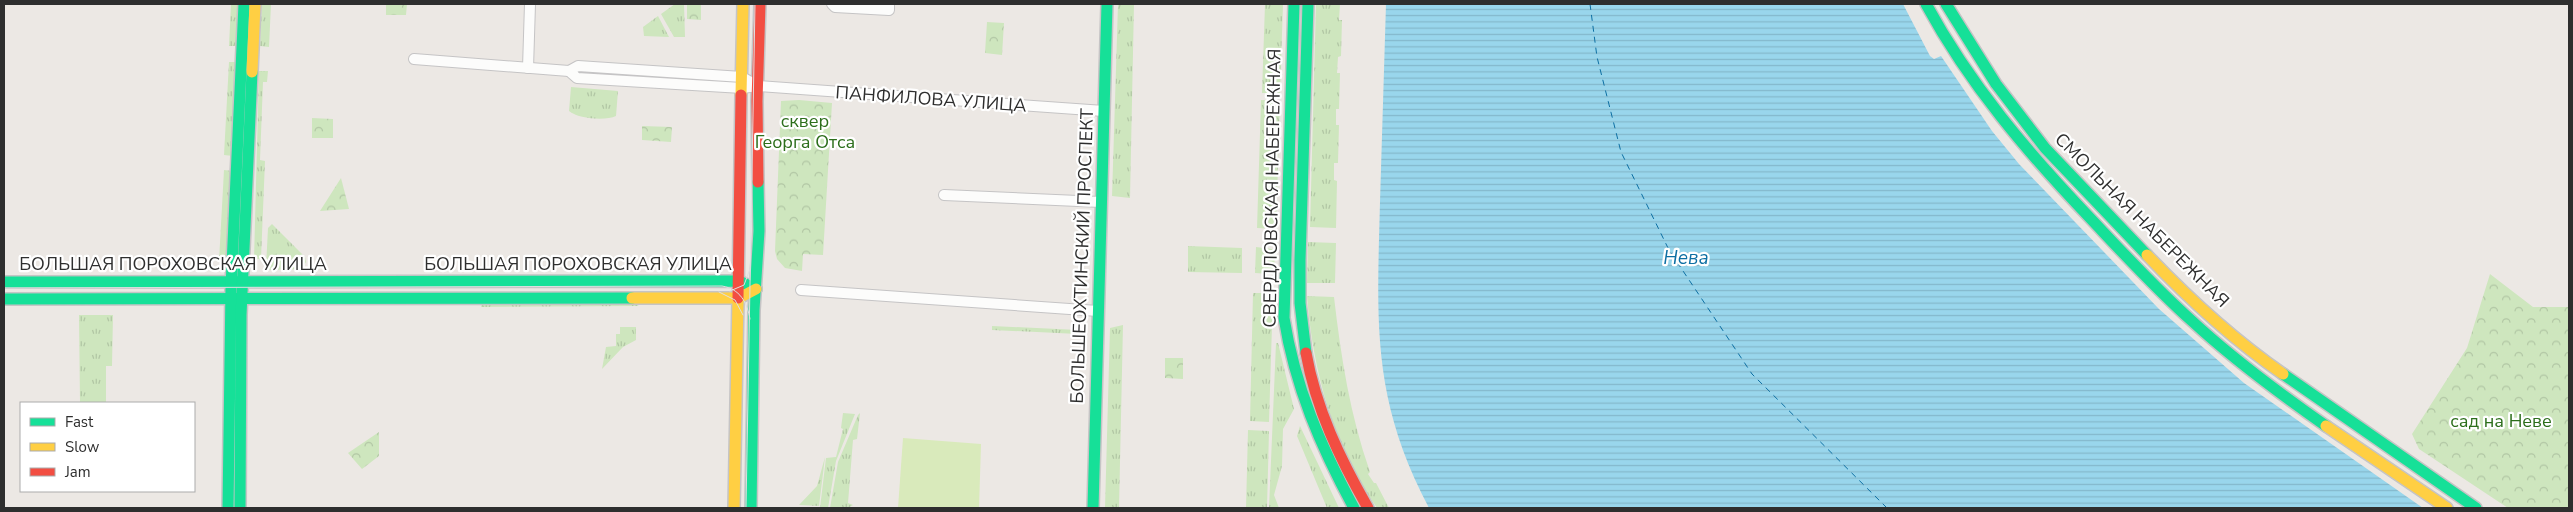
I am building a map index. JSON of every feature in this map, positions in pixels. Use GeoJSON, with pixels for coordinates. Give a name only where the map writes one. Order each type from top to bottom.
{"type":"FeatureCollection","features":[{"type":"Feature","properties":{"kind":"main road"},"geometry":{"type":"LineString","coordinates":[[237,281],[244,4]]}},
{"type":"Feature","properties":{"kind":"main road"},"geometry":{"type":"LineString","coordinates":[[228,508],[236,298],[256,4]]}},
{"type":"Feature","properties":{"kind":"main road"},"geometry":{"type":"LineString","coordinates":[[734,508],[743,4]]}},
{"type":"Feature","properties":{"kind":"main road"},"geometry":{"type":"LineString","coordinates":[[751,508],[759,231],[758,86],[760,4]]}},
{"type":"Feature","properties":{"kind":"main road","name":"БОЛЬШЕОХТИНСКИЙ ПРОСПЕКТ"},"geometry":{"type":"LineString","coordinates":[[1093,508],[1106,4]]}},
{"type":"Feature","properties":{"kind":"main road","name":"СВЕРДЛОВСКАЯ НАБЕРЕЖНАЯ"},"geometry":{"type":"LineString","coordinates":[[1294,4],[1284,318],[1292,364],[1314,430],[1354,508]]}},
{"type":"Feature","properties":{"kind":"main road","name":"СВЕРДЛОВСКАЯ НАБЕРЕЖНАЯ"},"geometry":{"type":"LineString","coordinates":[[1308,4],[1299,277],[1303,334],[1309,368],[1325,424],[1342,464],[1368,508]]}},
{"type":"Feature","properties":{"kind":"main road","name":"СМОЛЬНАЯ НАБЕРЕЖНАЯ"},"geometry":{"type":"LineString","coordinates":[[1926,4],[1968,73],[2004,124],[2031,157],[2165,296],[2252,373],[2446,508]]}},
{"type":"Feature","properties":{"kind":"main road","name":"СМОЛЬНАЯ НАБЕРЕЖНАЯ"},"geometry":{"type":"LineString","coordinates":[[1946,4],[1996,84],[2045,148],[2175,284],[2263,360],[2476,508]]}},
{"type":"Feature","properties":{"kind":"main road","name":"БОЛЬШАЯ ПОРОХОВСКАЯ УЛИЦА"},"geometry":{"type":"LineString","coordinates":[[4,282],[739,280],[756,289]]}},
{"type":"Feature","properties":{"kind":"main road","name":"БОЛЬШАЯ ПОРОХОВСКАЯ УЛИЦА"},"geometry":{"type":"LineString","coordinates":[[4,299],[739,298],[756,289]]}},
{"type":"Feature","properties":{"kind":"main road"},"geometry":{"type":"LineString","coordinates":[[236,298],[240,508]]}},
{"type":"Feature","properties":{"kind":"street"},"geometry":{"type":"LineString","coordinates":[[528,68],[530,4]]}},
{"type":"Feature","properties":{"kind":"street"},"geometry":{"type":"LineString","coordinates":[[832,4],[835,7],[889,10],[889,4]]}},
{"type":"Feature","properties":{"kind":"street","name":"ПАНФИЛОВА УЛИЦА"},"geometry":{"type":"LineString","coordinates":[[414,59],[569,71],[578,66],[758,86],[1104,111]]}},
{"type":"Feature","properties":{"kind":"street"},"geometry":{"type":"LineString","coordinates":[[944,195],[1101,202]]}},
{"type":"Feature","properties":{"kind":"street"},"geometry":{"type":"LineString","coordinates":[[801,290],[1098,311]]}},
{"type":"Feature","properties":{"kind":"green space"},"geometry":{"type":"Polygon","coordinates":[[[231,4],[240,4],[238,46],[229,46],[231,4]]]}},
{"type":"Feature","properties":{"kind":"green space"},"geometry":{"type":"Polygon","coordinates":[[[262,4],[271,4],[269,47],[260,46],[262,4]]]}},
{"type":"Feature","properties":{"kind":"green space"},"geometry":{"type":"Polygon","coordinates":[[[386,4],[407,4],[406,15],[386,15],[386,4]]]}},
{"type":"Feature","properties":{"kind":"green space"},"geometry":{"type":"Polygon","coordinates":[[[675,4],[684,4],[685,37],[674,37],[661,14],[675,4]]]}},
{"type":"Feature","properties":{"kind":"green space"},"geometry":{"type":"Polygon","coordinates":[[[687,4],[701,4],[701,20],[687,19],[687,4]]]}},
{"type":"Feature","properties":{"kind":"green space"},"geometry":{"type":"Polygon","coordinates":[[[1118,4],[1134,4],[1130,198],[1112,196],[1118,4]]]}},
{"type":"Feature","properties":{"kind":"green space"},"geometry":{"type":"Polygon","coordinates":[[[1265,4],[1283,4],[1280,93],[1262,93],[1265,4]]]}},
{"type":"Feature","properties":{"kind":"green space"},"geometry":{"type":"Polygon","coordinates":[[[1316,4],[1340,4],[1339,20],[1342,20],[1341,56],[1338,57],[1337,73],[1340,73],[1339,109],[1336,109],[1336,125],[1339,125],[1338,163],[1334,163],[1334,180],[1337,181],[1336,228],[1310,227],[1316,4]]]}},
{"type":"Feature","properties":{"kind":"green space"},"geometry":{"type":"Polygon","coordinates":[[[658,16],[669,37],[644,36],[643,27],[658,16]]]}},
{"type":"Feature","properties":{"kind":"green space"},"geometry":{"type":"Polygon","coordinates":[[[987,22],[1004,23],[1002,55],[985,53],[987,22]]]}},
{"type":"Feature","properties":{"kind":"green space"},"geometry":{"type":"Polygon","coordinates":[[[229,62],[237,62],[233,156],[224,155],[229,62]]]}},
{"type":"Feature","properties":{"kind":"green space"},"geometry":{"type":"Polygon","coordinates":[[[259,71],[268,71],[267,82],[263,82],[260,160],[265,161],[261,259],[254,259],[259,71]]]}},
{"type":"Feature","properties":{"kind":"green space"},"geometry":{"type":"Polygon","coordinates":[[[571,87],[618,91],[616,116],[611,118],[592,118],[573,114],[569,111],[571,87]]]}},
{"type":"Feature","properties":{"kind":"green space","name":"сквер Георга Отса"},"geometry":{"type":"Polygon","coordinates":[[[799,100],[832,103],[823,255],[803,254],[802,271],[785,268],[777,259],[775,251],[781,101],[799,100]]]}},
{"type":"Feature","properties":{"kind":"green space"},"geometry":{"type":"Polygon","coordinates":[[[1261,100],[1280,101],[1276,229],[1257,228],[1261,100]]]}},
{"type":"Feature","properties":{"kind":"green space"},"geometry":{"type":"Polygon","coordinates":[[[312,118],[333,119],[333,138],[312,138],[312,118]]]}},
{"type":"Feature","properties":{"kind":"green space"},"geometry":{"type":"Polygon","coordinates":[[[642,126],[672,127],[671,142],[642,140],[642,126]]]}},
{"type":"Feature","properties":{"kind":"green space"},"geometry":{"type":"Polygon","coordinates":[[[224,170],[232,171],[227,262],[219,261],[224,170]]]}},
{"type":"Feature","properties":{"kind":"green space"},"geometry":{"type":"Polygon","coordinates":[[[341,178],[349,209],[320,211],[341,178]]]}},
{"type":"Feature","properties":{"kind":"green space"},"geometry":{"type":"Polygon","coordinates":[[[272,224],[305,257],[306,262],[301,269],[270,270],[266,267],[268,228],[272,224]]]}},
{"type":"Feature","properties":{"kind":"green space"},"geometry":{"type":"Polygon","coordinates":[[[1308,242],[1336,243],[1335,283],[1307,283],[1308,242]]]}},
{"type":"Feature","properties":{"kind":"green space"},"geometry":{"type":"Polygon","coordinates":[[[1188,246],[1242,248],[1242,273],[1188,272],[1188,246]]]}},
{"type":"Feature","properties":{"kind":"green space"},"geometry":{"type":"Polygon","coordinates":[[[1256,247],[1272,249],[1275,254],[1274,271],[1270,274],[1255,273],[1256,247]]]}},
{"type":"Feature","properties":{"kind":"green space","name":"сад на Неве"},"geometry":{"type":"Polygon","coordinates":[[[2490,274],[2533,307],[2569,307],[2569,508],[2508,508],[2419,449],[2412,434],[2467,348],[2490,274]]]}},
{"type":"Feature","properties":{"kind":"green space"},"geometry":{"type":"Polygon","coordinates":[[[1253,293],[1273,293],[1269,422],[1250,421],[1253,293]]]}},
{"type":"Feature","properties":{"kind":"green space"},"geometry":{"type":"Polygon","coordinates":[[[1307,296],[1334,297],[1347,386],[1370,472],[1368,474],[1376,483],[1389,508],[1377,508],[1348,459],[1337,433],[1320,380],[1314,352],[1307,296]]]}},
{"type":"Feature","properties":{"kind":"green space"},"geometry":{"type":"Polygon","coordinates":[[[482,303],[639,304],[638,306],[481,307],[482,303]]]}},
{"type":"Feature","properties":{"kind":"green space"},"geometry":{"type":"Polygon","coordinates":[[[79,315],[113,315],[112,366],[106,366],[106,402],[80,402],[79,315]]]}},
{"type":"Feature","properties":{"kind":"green space"},"geometry":{"type":"Polygon","coordinates":[[[1123,325],[1119,508],[1105,508],[1110,328],[1123,325]]]}},
{"type":"Feature","properties":{"kind":"green space"},"geometry":{"type":"Polygon","coordinates":[[[992,326],[1078,330],[1078,334],[992,330],[992,326]]]}},
{"type":"Feature","properties":{"kind":"green space"},"geometry":{"type":"Polygon","coordinates":[[[620,327],[636,327],[636,340],[623,347],[602,369],[606,347],[616,346],[616,334],[620,334],[620,327]]]}},
{"type":"Feature","properties":{"kind":"green space"},"geometry":{"type":"Polygon","coordinates":[[[1276,343],[1278,343],[1294,409],[1283,429],[1282,466],[1274,495],[1279,508],[1269,508],[1276,343]]]}},
{"type":"Feature","properties":{"kind":"green space"},"geometry":{"type":"Polygon","coordinates":[[[1165,358],[1183,358],[1183,379],[1165,378],[1165,358]]]}},
{"type":"Feature","properties":{"kind":"green space"},"geometry":{"type":"Polygon","coordinates":[[[843,413],[855,414],[836,461],[828,508],[820,508],[826,458],[836,457],[843,429],[841,428],[843,413]]]}},
{"type":"Feature","properties":{"kind":"green space"},"geometry":{"type":"Polygon","coordinates":[[[860,413],[857,439],[853,440],[848,503],[853,505],[848,508],[830,508],[838,462],[860,413]]]}},
{"type":"Feature","properties":{"kind":"green space"},"geometry":{"type":"Polygon","coordinates":[[[1300,426],[1339,508],[1327,508],[1297,436],[1300,426]]]}},
{"type":"Feature","properties":{"kind":"green space"},"geometry":{"type":"Polygon","coordinates":[[[1248,430],[1269,431],[1267,508],[1246,508],[1248,430]]]}},
{"type":"Feature","properties":{"kind":"green space"},"geometry":{"type":"Polygon","coordinates":[[[379,432],[379,456],[362,469],[348,453],[379,432]]]}},
{"type":"Feature","properties":{"kind":"green space"},"geometry":{"type":"Polygon","coordinates":[[[903,438],[981,444],[979,508],[898,508],[903,438]]]}},
{"type":"Feature","properties":{"kind":"green space"},"geometry":{"type":"Polygon","coordinates":[[[825,457],[819,506],[799,505],[817,486],[825,457]]]}},
{"type":"Feature","properties":{"kind":"water","name":"Нева"},"geometry":{"type":"Polygon","coordinates":[[[1386,4],[1903,4],[1930,56],[1934,59],[1941,56],[1992,131],[2019,164],[2159,309],[2244,383],[2423,508],[1429,508],[1410,468],[1396,431],[1387,394],[1382,359],[1378,285],[1386,4]]]}},
{"type":"Feature","properties":{"kind":"ferry route"},"geometry":{"type":"LineString","coordinates":[[1590,4],[1597,57],[1621,152],[1669,250],[1752,374],[1887,508]]}},
{"type":"Feature","properties":{"kind":"tram line"},"geometry":{"type":"LineString","coordinates":[[746,508],[755,4]]}},
{"type":"Feature","properties":{"kind":"tram line"},"geometry":{"type":"LineString","coordinates":[[730,291],[744,285],[750,269]]}},
{"type":"Feature","properties":{"kind":"tram line"},"geometry":{"type":"LineString","coordinates":[[4,288],[722,286],[734,290],[742,297],[750,319]]}},
{"type":"Feature","properties":{"kind":"tram line"},"geometry":{"type":"LineString","coordinates":[[719,292],[735,300],[743,315]]}},
{"type":"Feature","properties":{"kind":"traffic: fast"},"geometry":{"type":"LineString","coordinates":[[228,508],[231,287],[244,4]]}},
{"type":"Feature","properties":{"kind":"traffic: fast"},"geometry":{"type":"LineString","coordinates":[[1093,508],[1107,4]]}},
{"type":"Feature","properties":{"kind":"traffic: fast"},"geometry":{"type":"LineString","coordinates":[[1294,4],[1284,318],[1302,392],[1320,439],[1354,508]]}},
{"type":"Feature","properties":{"kind":"traffic: fast"},"geometry":{"type":"LineString","coordinates":[[1306,353],[1300,303],[1300,260],[1308,4]]}},
{"type":"Feature","properties":{"kind":"traffic: fast"},"geometry":{"type":"LineString","coordinates":[[1926,4],[1961,62],[2001,117],[2045,169],[2128,258],[2179,309],[2240,363],[2326,426]]}},
{"type":"Feature","properties":{"kind":"traffic: fast"},"geometry":{"type":"LineString","coordinates":[[1946,4],[1996,84],[2045,148],[2147,255]]}},
{"type":"Feature","properties":{"kind":"traffic: fast"},"geometry":{"type":"LineString","coordinates":[[240,508],[241,315],[252,72]]}},
{"type":"Feature","properties":{"kind":"traffic: fast"},"geometry":{"type":"LineString","coordinates":[[751,508],[754,310],[759,231],[758,182]]}},
{"type":"Feature","properties":{"kind":"traffic: fast"},"geometry":{"type":"LineString","coordinates":[[4,282],[739,281],[756,289]]}},
{"type":"Feature","properties":{"kind":"traffic: fast"},"geometry":{"type":"LineString","coordinates":[[4,299],[632,298]]}},
{"type":"Feature","properties":{"kind":"traffic: fast"},"geometry":{"type":"LineString","coordinates":[[2283,374],[2476,508]]}},
{"type":"Feature","properties":{"kind":"traffic: slow"},"geometry":{"type":"LineString","coordinates":[[252,72],[255,4]]}},
{"type":"Feature","properties":{"kind":"traffic: slow"},"geometry":{"type":"LineString","coordinates":[[741,95],[743,4]]}},
{"type":"Feature","properties":{"kind":"traffic: slow"},"geometry":{"type":"LineString","coordinates":[[2147,255],[2212,318],[2283,374]]}},
{"type":"Feature","properties":{"kind":"traffic: slow"},"geometry":{"type":"LineString","coordinates":[[632,298],[739,298],[756,289]]}},
{"type":"Feature","properties":{"kind":"traffic: slow"},"geometry":{"type":"LineString","coordinates":[[734,508],[738,298]]}},
{"type":"Feature","properties":{"kind":"traffic: slow"},"geometry":{"type":"LineString","coordinates":[[2326,426],[2447,508]]}},
{"type":"Feature","properties":{"kind":"traffic: jam"},"geometry":{"type":"LineString","coordinates":[[758,182],[757,101],[760,4]]}},
{"type":"Feature","properties":{"kind":"traffic: jam"},"geometry":{"type":"LineString","coordinates":[[738,298],[741,95]]}},
{"type":"Feature","properties":{"kind":"traffic: jam"},"geometry":{"type":"LineString","coordinates":[[1306,353],[1310,374],[1330,433],[1368,508]]}}]}
